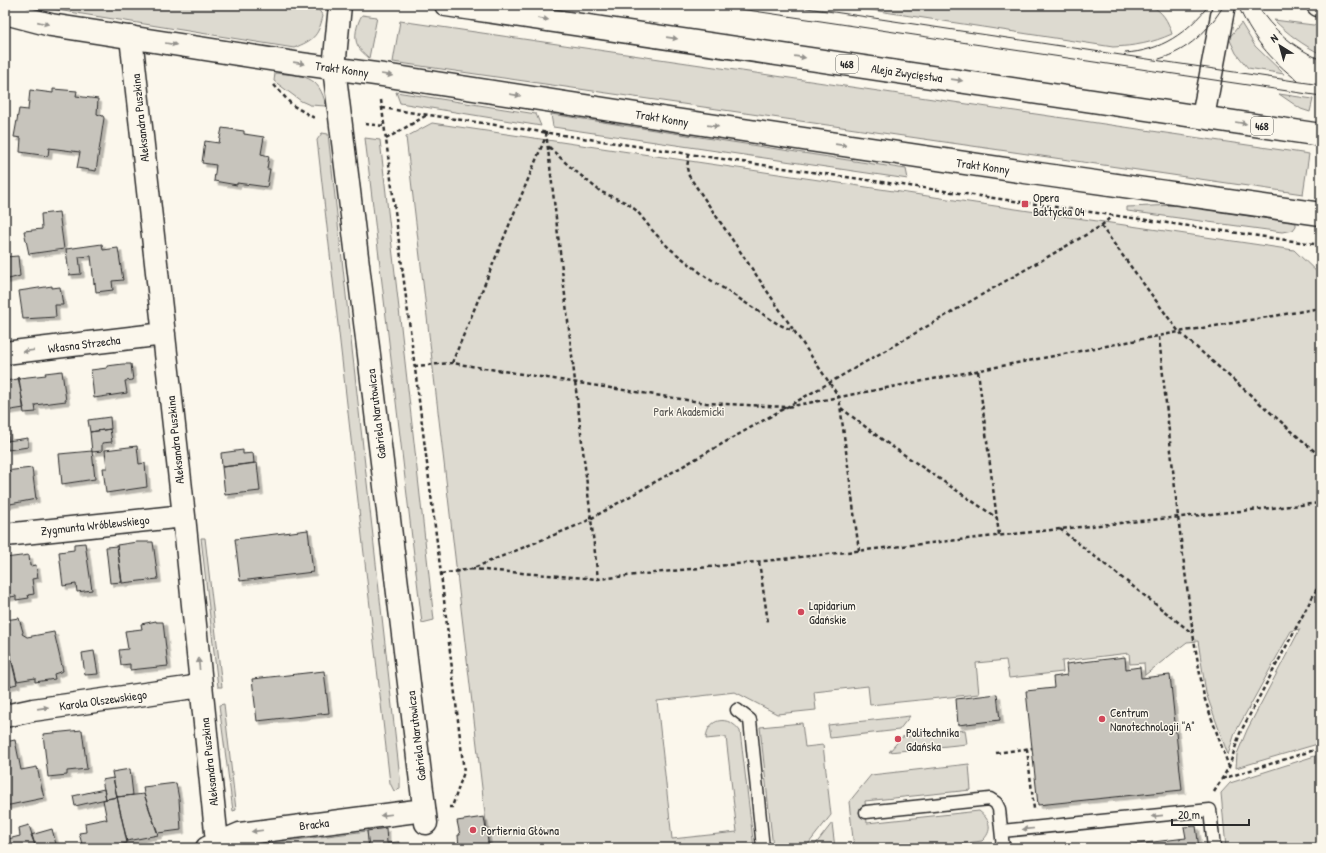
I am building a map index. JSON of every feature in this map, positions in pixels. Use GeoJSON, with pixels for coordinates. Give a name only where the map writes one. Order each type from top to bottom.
{"type":"FeatureCollection","features":[{"type":"Feature","properties":{"kind":"street","name":"Gabriela Narutowicza"},"geometry":{"type":"LineString","coordinates":[[340,5],[334,68],[425,816]]}},
{"type":"Feature","properties":{"kind":"street","name":"Aleja Zwycięstwa"},"geometry":{"type":"LineString","coordinates":[[446,5],[1321,135]]}},
{"type":"Feature","properties":{"kind":"street"},"geometry":{"type":"LineString","coordinates":[[1203,117],[1224,5]]}},
{"type":"Feature","properties":{"kind":"street","name":"Trakt Konny"},"geometry":{"type":"LineString","coordinates":[[5,13],[51,25],[1026,172],[1321,214]]}},
{"type":"Feature","properties":{"kind":"street","name":"Aleksandra Puszkina"},"geometry":{"type":"LineString","coordinates":[[131,37],[184,516],[201,686],[212,845]]}},
{"type":"Feature","properties":{"kind":"street","name":"Własna Strzecha"},"geometry":{"type":"LineString","coordinates":[[5,353],[164,334]]}},
{"type":"Feature","properties":{"kind":"street","name":"Zygmunta Wróblewskiego"},"geometry":{"type":"LineString","coordinates":[[5,535],[184,516]]}},
{"type":"Feature","properties":{"kind":"street","name":"Karola Olszewskiego"},"geometry":{"type":"LineString","coordinates":[[5,716],[33,710],[201,686]]}},
{"type":"Feature","properties":{"kind":"street","name":"Bracka"},"geometry":{"type":"LineString","coordinates":[[212,845],[240,834],[425,816]]}},
{"type":"Feature","properties":{"kind":"lane"},"geometry":{"type":"LineString","coordinates":[[737,710],[750,720],[763,848]]}},
{"type":"Feature","properties":{"kind":"lane"},"geometry":{"type":"LineString","coordinates":[[866,812],[990,799],[996,803],[999,809],[1004,848]]}},
{"type":"Feature","properties":{"kind":"lane"},"geometry":{"type":"LineString","coordinates":[[1002,832],[1210,810],[1214,848]]}},
{"type":"Feature","properties":{"kind":"path"},"geometry":{"type":"LineString","coordinates":[[271,82],[292,105],[317,120],[384,126]]}},
{"type":"Feature","properties":{"kind":"path"},"geometry":{"type":"LineString","coordinates":[[381,98],[441,574],[464,772],[452,807],[425,816]]}},
{"type":"Feature","properties":{"kind":"path"},"geometry":{"type":"LineString","coordinates":[[382,108],[1321,245]]}},
{"type":"Feature","properties":{"kind":"path"},"geometry":{"type":"LineString","coordinates":[[386,139],[427,115]]}},
{"type":"Feature","properties":{"kind":"path"},"geometry":{"type":"LineString","coordinates":[[547,133],[598,579]]}},
{"type":"Feature","properties":{"kind":"path"},"geometry":{"type":"LineString","coordinates":[[452,363],[547,133]]}},
{"type":"Feature","properties":{"kind":"path"},"geometry":{"type":"LineString","coordinates":[[548,146],[568,165],[601,192],[627,203],[637,211],[669,248],[706,277],[778,324],[794,331]]}},
{"type":"Feature","properties":{"kind":"path"},"geometry":{"type":"LineString","coordinates":[[690,154],[687,168],[689,176],[839,397],[859,551]]}},
{"type":"Feature","properties":{"kind":"path"},"geometry":{"type":"LineString","coordinates":[[441,574],[471,569],[591,519],[1101,226],[1113,215]]}},
{"type":"Feature","properties":{"kind":"path"},"geometry":{"type":"LineString","coordinates":[[1101,226],[1179,332],[1321,457]]}},
{"type":"Feature","properties":{"kind":"path"},"geometry":{"type":"LineString","coordinates":[[414,366],[452,363],[706,403],[787,407],[1179,332],[1321,308]]}},
{"type":"Feature","properties":{"kind":"path"},"geometry":{"type":"LineString","coordinates":[[1159,337],[1178,517],[1193,634],[1204,697],[1229,766]]}},
{"type":"Feature","properties":{"kind":"path"},"geometry":{"type":"LineString","coordinates":[[978,371],[1000,535]]}},
{"type":"Feature","properties":{"kind":"path"},"geometry":{"type":"LineString","coordinates":[[840,407],[884,441],[997,518]]}},
{"type":"Feature","properties":{"kind":"path"},"geometry":{"type":"LineString","coordinates":[[471,569],[598,579],[1000,535],[1321,503]]}},
{"type":"Feature","properties":{"kind":"path"},"geometry":{"type":"LineString","coordinates":[[1060,529],[1193,634]]}},
{"type":"Feature","properties":{"kind":"path"},"geometry":{"type":"LineString","coordinates":[[759,562],[768,622]]}},
{"type":"Feature","properties":{"kind":"path"},"geometry":{"type":"LineString","coordinates":[[1213,794],[1229,766],[1240,733],[1321,581]]}},
{"type":"Feature","properties":{"kind":"path"},"geometry":{"type":"LineString","coordinates":[[996,753],[1032,748]]}},
{"type":"Feature","properties":{"kind":"path"},"geometry":{"type":"LineString","coordinates":[[1221,779],[1321,748]]}},
{"type":"Feature","properties":{"kind":"path"},"geometry":{"type":"LineString","coordinates":[[1027,749],[1034,810]]}},
{"type":"Feature","properties":{"kind":"green space"},"geometry":{"type":"Polygon","coordinates":[[[26,5],[312,5],[318,9],[323,16],[319,29],[314,37],[306,43],[294,48],[26,5]]]}},
{"type":"Feature","properties":{"kind":"green space"},"geometry":{"type":"Polygon","coordinates":[[[839,5],[1149,5],[1161,13],[1169,25],[1172,34],[1143,44],[1113,47],[839,5]]]}},
{"type":"Feature","properties":{"kind":"green space"},"geometry":{"type":"Polygon","coordinates":[[[362,15],[377,17],[369,58],[359,48],[356,39],[357,26],[362,15]]]}},
{"type":"Feature","properties":{"kind":"green space"},"geometry":{"type":"Polygon","coordinates":[[[1274,20],[1321,26],[1321,54],[1296,39],[1274,20]]]}},
{"type":"Feature","properties":{"kind":"green space"},"geometry":{"type":"Polygon","coordinates":[[[400,21],[1309,154],[1303,194],[393,62],[400,21]]]}},
{"type":"Feature","properties":{"kind":"green space"},"geometry":{"type":"Polygon","coordinates":[[[1241,23],[1255,46],[1284,74],[1248,68],[1236,53],[1229,38],[1241,23]]]}},
{"type":"Feature","properties":{"kind":"green space"},"geometry":{"type":"Polygon","coordinates":[[[275,73],[302,76],[314,82],[323,96],[326,106],[310,105],[301,101],[274,81],[275,73]]]}},
{"type":"Feature","properties":{"kind":"green space"},"geometry":{"type":"Polygon","coordinates":[[[396,92],[536,114],[541,126],[400,103],[396,92]]]}},
{"type":"Feature","properties":{"kind":"green space"},"geometry":{"type":"Polygon","coordinates":[[[1279,94],[1313,99],[1310,112],[1301,109],[1279,94]]]}},
{"type":"Feature","properties":{"kind":"green space"},"geometry":{"type":"Polygon","coordinates":[[[551,114],[906,169],[908,179],[553,127],[551,114]]]}},
{"type":"Feature","properties":{"kind":"green space","name":"Park Akademicki"},"geometry":{"type":"Polygon","coordinates":[[[432,123],[1294,250],[1321,276],[1321,743],[1236,768],[1237,754],[1247,730],[1300,629],[1291,631],[1235,733],[1228,755],[1206,693],[1198,641],[1187,642],[1145,675],[1144,663],[1130,664],[1129,653],[1062,661],[1063,672],[1009,678],[1006,660],[976,663],[979,694],[870,705],[868,686],[814,692],[816,710],[777,714],[735,692],[657,701],[672,839],[737,832],[726,737],[706,739],[710,726],[719,721],[725,721],[730,722],[740,731],[754,848],[489,848],[406,137],[432,123]]]}},
{"type":"Feature","properties":{"kind":"green space"},"geometry":{"type":"Polygon","coordinates":[[[322,133],[328,134],[400,778],[400,789],[394,791],[390,783],[317,140],[322,133]]]}},
{"type":"Feature","properties":{"kind":"green space"},"geometry":{"type":"Polygon","coordinates":[[[365,138],[380,140],[434,620],[422,623],[365,138]]]}},
{"type":"Feature","properties":{"kind":"green space"},"geometry":{"type":"Polygon","coordinates":[[[1177,205],[1296,223],[1296,226],[1293,230],[1282,232],[1127,211],[1127,207],[1177,205]]]}},
{"type":"Feature","properties":{"kind":"green space"},"geometry":{"type":"Polygon","coordinates":[[[201,538],[205,538],[222,687],[218,687],[201,538]]]}},
{"type":"Feature","properties":{"kind":"green space"},"geometry":{"type":"Polygon","coordinates":[[[224,704],[236,810],[233,811],[219,705],[224,704]]]}},
{"type":"Feature","properties":{"kind":"green space"},"geometry":{"type":"Polygon","coordinates":[[[910,716],[899,730],[830,738],[828,725],[910,716]]]}},
{"type":"Feature","properties":{"kind":"green space"},"geometry":{"type":"Polygon","coordinates":[[[802,723],[805,747],[823,745],[831,815],[809,843],[809,848],[773,848],[760,727],[802,723]]]}},
{"type":"Feature","properties":{"kind":"green space"},"geometry":{"type":"Polygon","coordinates":[[[965,730],[967,744],[889,752],[902,737],[965,730]]]}},
{"type":"Feature","properties":{"kind":"green space"},"geometry":{"type":"Polygon","coordinates":[[[1321,754],[1321,848],[1226,848],[1221,793],[1230,783],[1321,754]]]}},
{"type":"Feature","properties":{"kind":"green space"},"geometry":{"type":"Polygon","coordinates":[[[969,764],[971,790],[865,801],[867,823],[979,811],[986,818],[989,826],[988,833],[982,841],[936,847],[854,848],[849,802],[871,775],[969,764]]]}},
{"type":"Feature","properties":{"kind":"green space"},"geometry":{"type":"Polygon","coordinates":[[[832,823],[835,848],[815,848],[815,845],[832,823]]]}},
{"type":"Feature","properties":{"kind":"green space"},"geometry":{"type":"Polygon","coordinates":[[[367,831],[369,848],[248,848],[248,846],[367,831]]]}},
{"type":"Feature","properties":{"kind":"building"},"geometry":{"type":"Polygon","coordinates":[[[53,89],[77,91],[76,96],[98,99],[97,114],[103,116],[104,118],[96,171],[77,168],[80,152],[49,148],[48,156],[20,152],[21,138],[14,137],[19,109],[28,110],[30,90],[53,93],[53,89]]]}},
{"type":"Feature","properties":{"kind":"building"},"geometry":{"type":"Polygon","coordinates":[[[222,128],[244,131],[244,134],[264,137],[261,154],[269,156],[267,169],[270,169],[267,187],[237,183],[237,185],[214,181],[216,165],[202,163],[205,141],[219,143],[222,128]]]}},
{"type":"Feature","properties":{"kind":"building"},"geometry":{"type":"Polygon","coordinates":[[[59,212],[64,249],[29,254],[24,231],[42,229],[41,214],[59,212]]]}},
{"type":"Feature","properties":{"kind":"building"},"geometry":{"type":"Polygon","coordinates":[[[102,244],[103,250],[118,248],[123,280],[112,281],[113,290],[96,292],[91,256],[79,257],[81,274],[69,275],[66,249],[102,244]]]}},
{"type":"Feature","properties":{"kind":"building"},"geometry":{"type":"Polygon","coordinates":[[[18,256],[20,276],[5,280],[5,257],[18,256]]]}},
{"type":"Feature","properties":{"kind":"building"},"geometry":{"type":"Polygon","coordinates":[[[52,286],[52,288],[60,287],[63,305],[55,305],[56,317],[23,319],[19,291],[52,286]]]}},
{"type":"Feature","properties":{"kind":"building"},"geometry":{"type":"Polygon","coordinates":[[[131,364],[133,380],[125,381],[127,393],[94,398],[91,370],[131,364]]]}},
{"type":"Feature","properties":{"kind":"building"},"geometry":{"type":"Polygon","coordinates":[[[62,371],[66,401],[35,405],[36,412],[24,413],[19,378],[46,375],[45,373],[62,371]]]}},
{"type":"Feature","properties":{"kind":"building"},"geometry":{"type":"Polygon","coordinates":[[[18,377],[24,408],[5,411],[5,381],[18,379],[18,377]]]}},
{"type":"Feature","properties":{"kind":"building"},"geometry":{"type":"Polygon","coordinates":[[[110,417],[111,429],[90,432],[88,420],[110,417]]]}},
{"type":"Feature","properties":{"kind":"building"},"geometry":{"type":"Polygon","coordinates":[[[6,425],[9,441],[5,441],[6,425]]]}},
{"type":"Feature","properties":{"kind":"building"},"geometry":{"type":"Polygon","coordinates":[[[110,429],[112,442],[102,443],[102,451],[92,452],[90,432],[110,429]]]}},
{"type":"Feature","properties":{"kind":"building"},"geometry":{"type":"Polygon","coordinates":[[[28,438],[28,447],[8,450],[7,441],[28,438]]]}},
{"type":"Feature","properties":{"kind":"building"},"geometry":{"type":"Polygon","coordinates":[[[137,446],[139,464],[145,463],[147,487],[106,493],[103,468],[107,468],[105,450],[137,446]]]}},
{"type":"Feature","properties":{"kind":"building"},"geometry":{"type":"Polygon","coordinates":[[[243,450],[243,454],[253,453],[254,463],[222,467],[221,453],[243,450]]]}},
{"type":"Feature","properties":{"kind":"building"},"geometry":{"type":"Polygon","coordinates":[[[92,451],[95,479],[62,484],[59,454],[92,451]]]}},
{"type":"Feature","properties":{"kind":"building"},"geometry":{"type":"Polygon","coordinates":[[[257,463],[260,491],[225,495],[222,467],[257,463]]]}},
{"type":"Feature","properties":{"kind":"building"},"geometry":{"type":"Polygon","coordinates":[[[32,468],[36,499],[5,505],[5,471],[32,468]]]}},
{"type":"Feature","properties":{"kind":"building"},"geometry":{"type":"Polygon","coordinates":[[[308,530],[313,572],[240,581],[235,539],[308,530]]]}},
{"type":"Feature","properties":{"kind":"building"},"geometry":{"type":"Polygon","coordinates":[[[137,542],[153,542],[158,579],[122,583],[117,545],[137,542]]]}},
{"type":"Feature","properties":{"kind":"building"},"geometry":{"type":"Polygon","coordinates":[[[85,543],[92,590],[77,592],[76,584],[63,586],[59,552],[74,550],[74,544],[85,543]]]}},
{"type":"Feature","properties":{"kind":"building"},"geometry":{"type":"Polygon","coordinates":[[[117,546],[122,582],[110,583],[106,547],[117,546]]]}},
{"type":"Feature","properties":{"kind":"building"},"geometry":{"type":"Polygon","coordinates":[[[29,555],[30,566],[36,565],[38,578],[32,579],[34,594],[28,595],[29,598],[16,600],[16,596],[5,598],[5,558],[29,555]]]}},
{"type":"Feature","properties":{"kind":"building"},"geometry":{"type":"Polygon","coordinates":[[[19,618],[23,632],[22,634],[27,637],[54,632],[63,671],[54,674],[55,679],[35,682],[35,678],[17,681],[5,633],[5,620],[19,618]]]}},
{"type":"Feature","properties":{"kind":"building"},"geometry":{"type":"Polygon","coordinates":[[[156,621],[163,622],[168,666],[130,670],[130,664],[121,665],[119,650],[128,649],[125,631],[142,629],[141,624],[156,621]]]}},
{"type":"Feature","properties":{"kind":"building"},"geometry":{"type":"Polygon","coordinates":[[[5,642],[7,642],[17,684],[5,687],[5,642]]]}},
{"type":"Feature","properties":{"kind":"building"},"geometry":{"type":"Polygon","coordinates":[[[94,651],[98,674],[85,675],[82,653],[94,651]]]}},
{"type":"Feature","properties":{"kind":"building","name":"Centrum Nanotechnologii \"A\""},"geometry":{"type":"Polygon","coordinates":[[[1125,657],[1126,669],[1140,667],[1141,678],[1170,675],[1182,790],[1038,805],[1026,691],[1054,688],[1053,677],[1067,675],[1066,664],[1125,657]]]}},
{"type":"Feature","properties":{"kind":"building"},"geometry":{"type":"Polygon","coordinates":[[[324,671],[329,713],[257,721],[252,679],[324,671]]]}},
{"type":"Feature","properties":{"kind":"building"},"geometry":{"type":"Polygon","coordinates":[[[997,694],[1000,720],[958,725],[956,699],[997,694]]]}},
{"type":"Feature","properties":{"kind":"building"},"geometry":{"type":"Polygon","coordinates":[[[82,730],[87,769],[67,771],[67,775],[48,777],[43,734],[82,730]]]}},
{"type":"Feature","properties":{"kind":"building"},"geometry":{"type":"Polygon","coordinates":[[[15,740],[21,770],[37,767],[44,798],[5,806],[5,742],[15,740]]]}},
{"type":"Feature","properties":{"kind":"building"},"geometry":{"type":"Polygon","coordinates":[[[130,769],[133,795],[117,797],[112,772],[130,769]]]}},
{"type":"Feature","properties":{"kind":"building"},"geometry":{"type":"Polygon","coordinates":[[[113,778],[117,797],[106,799],[102,780],[113,778]]]}},
{"type":"Feature","properties":{"kind":"building"},"geometry":{"type":"Polygon","coordinates":[[[176,783],[179,799],[181,830],[158,833],[144,794],[143,787],[176,783]]]}},
{"type":"Feature","properties":{"kind":"building"},"geometry":{"type":"Polygon","coordinates":[[[104,789],[106,799],[75,806],[73,796],[104,789]]]}},
{"type":"Feature","properties":{"kind":"building"},"geometry":{"type":"Polygon","coordinates":[[[144,794],[158,835],[127,841],[117,797],[144,794]]]}},
{"type":"Feature","properties":{"kind":"building"},"geometry":{"type":"Polygon","coordinates":[[[117,797],[127,843],[105,848],[83,848],[79,833],[86,832],[85,823],[105,819],[107,820],[103,800],[117,797]]]}},
{"type":"Feature","properties":{"kind":"building","name":"Portiernia Główna"},"geometry":{"type":"Polygon","coordinates":[[[484,817],[489,848],[459,848],[458,835],[460,835],[457,821],[484,817]]]}},
{"type":"Feature","properties":{"kind":"building"},"geometry":{"type":"Polygon","coordinates":[[[29,825],[36,848],[11,848],[8,839],[20,836],[19,828],[29,825]]]}},
{"type":"Feature","properties":{"kind":"building"},"geometry":{"type":"Polygon","coordinates":[[[1196,826],[1199,848],[1104,848],[1186,838],[1184,827],[1196,826]]]}},
{"type":"Feature","properties":{"kind":"building"},"geometry":{"type":"Polygon","coordinates":[[[386,828],[387,843],[399,842],[399,848],[369,848],[367,831],[386,828]]]}},
{"type":"Feature","properties":{"kind":"building"},"geometry":{"type":"Polygon","coordinates":[[[52,829],[57,848],[36,848],[31,835],[52,829]]]}},
{"type":"Feature","properties":{"kind":"building"},"geometry":{"type":"Polygon","coordinates":[[[8,839],[11,848],[5,848],[5,840],[8,839]]]}},
{"type":"Feature","properties":{"kind":"tram line"},"geometry":{"type":"LineString","coordinates":[[714,5],[1321,96]]}},
{"type":"Feature","properties":{"kind":"tram line"},"geometry":{"type":"LineString","coordinates":[[787,5],[1321,85]]}},
{"type":"Feature","properties":{"kind":"tram line"},"geometry":{"type":"LineString","coordinates":[[1125,53],[1150,49],[1172,39],[1192,24],[1209,5]]}},
{"type":"Feature","properties":{"kind":"tram line"},"geometry":{"type":"LineString","coordinates":[[1159,59],[1179,51],[1197,38],[1212,23],[1224,5]]}},
{"type":"Feature","properties":{"kind":"tram line"},"geometry":{"type":"LineString","coordinates":[[1238,5],[1249,27],[1262,47],[1279,65],[1298,81]]}},
{"type":"Feature","properties":{"kind":"tram line"},"geometry":{"type":"LineString","coordinates":[[1257,5],[1277,30],[1293,44],[1321,60]]}},
{"type":"Feature","properties":{"kind":"place","name":"Opera Bałtycka 04"},"geometry":{"type":"Point","coordinates":[1025,204]}},
{"type":"Feature","properties":{"kind":"place","name":"Lapidarium Gdańskie"},"geometry":{"type":"Point","coordinates":[801,612]}},
{"type":"Feature","properties":{"kind":"place","name":"Centrum Nanotechnologii \"A\""},"geometry":{"type":"Point","coordinates":[1102,719]}},
{"type":"Feature","properties":{"kind":"place","name":"Politechnika Gdańska"},"geometry":{"type":"Point","coordinates":[898,739]}},
{"type":"Feature","properties":{"kind":"place","name":"Portiernia Główna"},"geometry":{"type":"Point","coordinates":[473,830]}}]}
